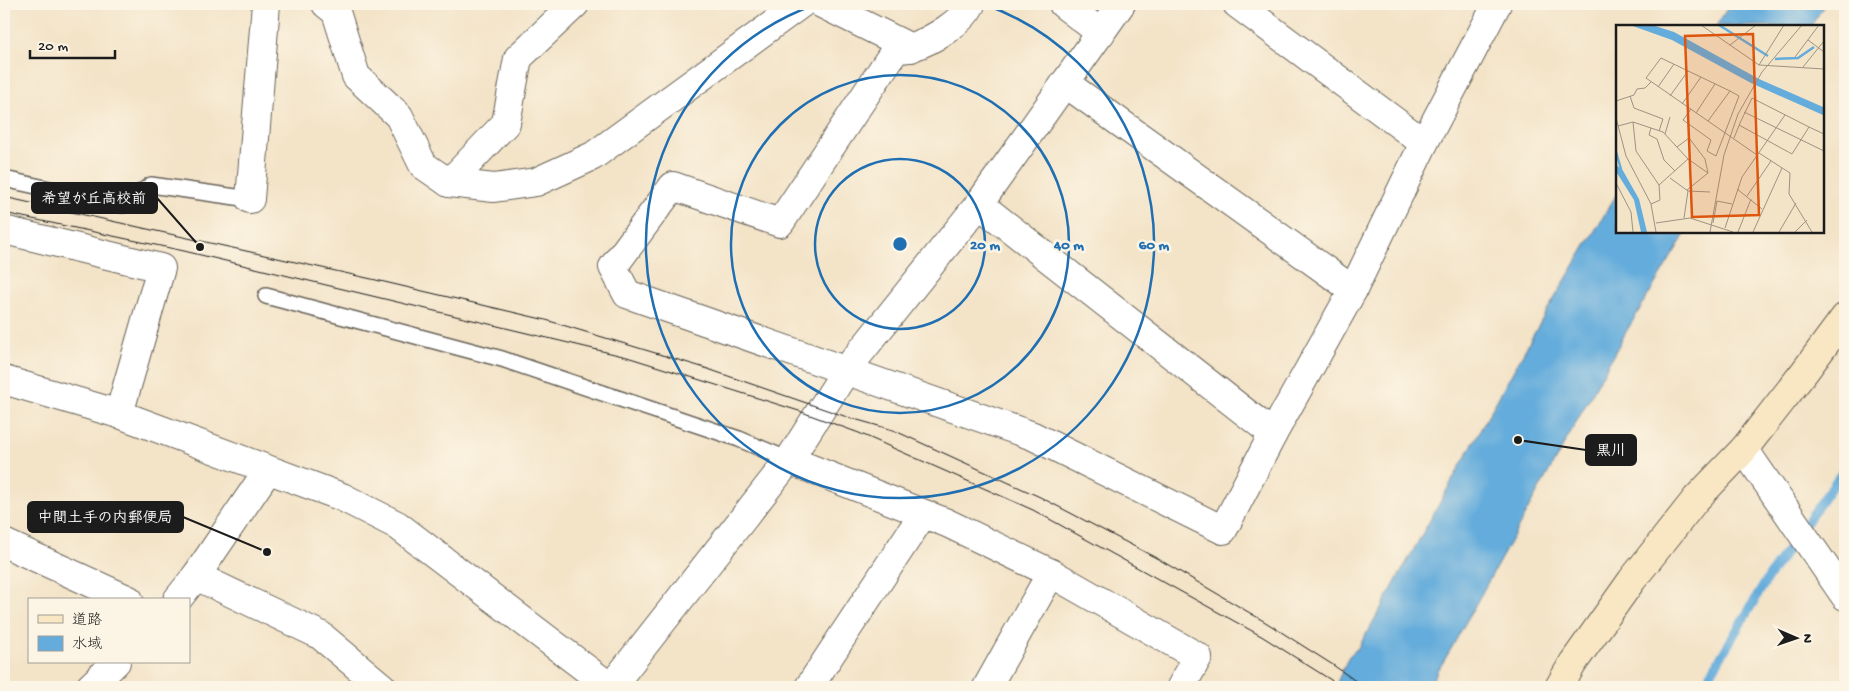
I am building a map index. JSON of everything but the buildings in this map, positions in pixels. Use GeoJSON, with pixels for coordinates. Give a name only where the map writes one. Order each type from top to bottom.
{"type":"FeatureCollection","features":[{"type":"Feature","properties":{"kind":"street"},"geometry":{"type":"LineString","coordinates":[[250,199],[266,4]]}},
{"type":"Feature","properties":{"kind":"street"},"geometry":{"type":"LineString","coordinates":[[326,4],[336,12],[356,76],[399,116],[423,165],[449,182],[494,188],[536,182],[593,156],[801,4]]}},
{"type":"Feature","properties":{"kind":"street"},"geometry":{"type":"LineString","coordinates":[[449,182],[506,123],[518,58],[575,4]]}},
{"type":"Feature","properties":{"kind":"street"},"geometry":{"type":"LineString","coordinates":[[822,4],[912,48]]}},
{"type":"Feature","properties":{"kind":"street"},"geometry":{"type":"LineString","coordinates":[[971,4],[968,10],[942,33],[912,48],[896,50],[780,223],[673,186],[613,267],[628,294],[847,369],[1033,436],[1223,530],[1273,434],[1353,290],[1490,7]]}},
{"type":"Feature","properties":{"kind":"street"},"geometry":{"type":"LineString","coordinates":[[1064,4],[1101,33]]}},
{"type":"Feature","properties":{"kind":"street"},"geometry":{"type":"LineString","coordinates":[[4,380],[119,414],[342,496],[397,526],[610,687],[788,460],[847,369],[979,204],[1121,4]]}},
{"type":"Feature","properties":{"kind":"street"},"geometry":{"type":"LineString","coordinates":[[1237,4],[1424,143]]}},
{"type":"Feature","properties":{"kind":"street"},"geometry":{"type":"LineString","coordinates":[[1065,83],[1353,290]]}},
{"type":"Feature","properties":{"kind":"street"},"geometry":{"type":"LineString","coordinates":[[979,204],[1273,434]]}},
{"type":"Feature","properties":{"kind":"street"},"geometry":{"type":"LineString","coordinates":[[4,230],[161,268],[119,414]]}},
{"type":"Feature","properties":{"kind":"street"},"geometry":{"type":"LineString","coordinates":[[1560,687],[1573,664],[1632,580],[1696,500],[1744,449],[1805,372],[1845,317]]}},
{"type":"Feature","properties":{"kind":"street"},"geometry":{"type":"LineString","coordinates":[[1744,449],[1845,596]]}},
{"type":"Feature","properties":{"kind":"street"},"geometry":{"type":"LineString","coordinates":[[788,460],[948,523],[1050,573],[1198,657],[1182,687]]}},
{"type":"Feature","properties":{"kind":"street"},"geometry":{"type":"LineString","coordinates":[[180,598],[268,470]]}},
{"type":"Feature","properties":{"kind":"street"},"geometry":{"type":"LineString","coordinates":[[809,687],[923,514]]}},
{"type":"Feature","properties":{"kind":"street"},"geometry":{"type":"LineString","coordinates":[[4,543],[125,598]]}},
{"type":"Feature","properties":{"kind":"street"},"geometry":{"type":"LineString","coordinates":[[988,687],[1050,573]]}},
{"type":"Feature","properties":{"kind":"street"},"geometry":{"type":"LineString","coordinates":[[196,576],[320,635],[382,687]]}},
{"type":"Feature","properties":{"kind":"street"},"geometry":{"type":"LineString","coordinates":[[90,687],[114,664]]}},
{"type":"Feature","properties":{"kind":"lane"},"geometry":{"type":"LineString","coordinates":[[4,179],[123,205],[151,185],[250,199]]}},
{"type":"Feature","properties":{"kind":"lane"},"geometry":{"type":"LineString","coordinates":[[266,296],[502,359],[739,439],[788,460]]}},
{"type":"Feature","properties":{"kind":"water"},"geometry":{"type":"Polygon","coordinates":[[[1730,4],[1825,4],[1812,25],[1717,25],[1730,4]]]}},
{"type":"Feature","properties":{"kind":"water"},"geometry":{"type":"Polygon","coordinates":[[[1616,195],[1616,232],[1686,232],[1626,332],[1451,649],[1428,687],[1335,687],[1349,656],[1358,648],[1381,608],[1545,314],[1616,195]]]}},
{"type":"Feature","properties":{"kind":"waterway"},"geometry":{"type":"LineString","coordinates":[[1703,687],[1769,576],[1845,468]]}},
{"type":"Feature","properties":{"kind":"tram line"},"geometry":{"type":"LineString","coordinates":[[4,197],[546,320],[705,368],[847,417],[893,430],[1040,497],[1160,560],[1267,623],[1364,687]]}},
{"type":"Feature","properties":{"kind":"tram line"},"geometry":{"type":"LineString","coordinates":[[4,213],[184,251],[627,357],[799,411],[859,433],[1033,510],[1263,637],[1342,687]]}},
{"type":"Feature","properties":{"kind":"place","name":"希望が丘高校前"},"geometry":{"type":"Point","coordinates":[200,247]}},
{"type":"Feature","properties":{"kind":"place","name":"黒川"},"geometry":{"type":"Point","coordinates":[1518,440]}},
{"type":"Feature","properties":{"kind":"place","name":"中間土手の内郵便局"},"geometry":{"type":"Point","coordinates":[267,552]}}]}
